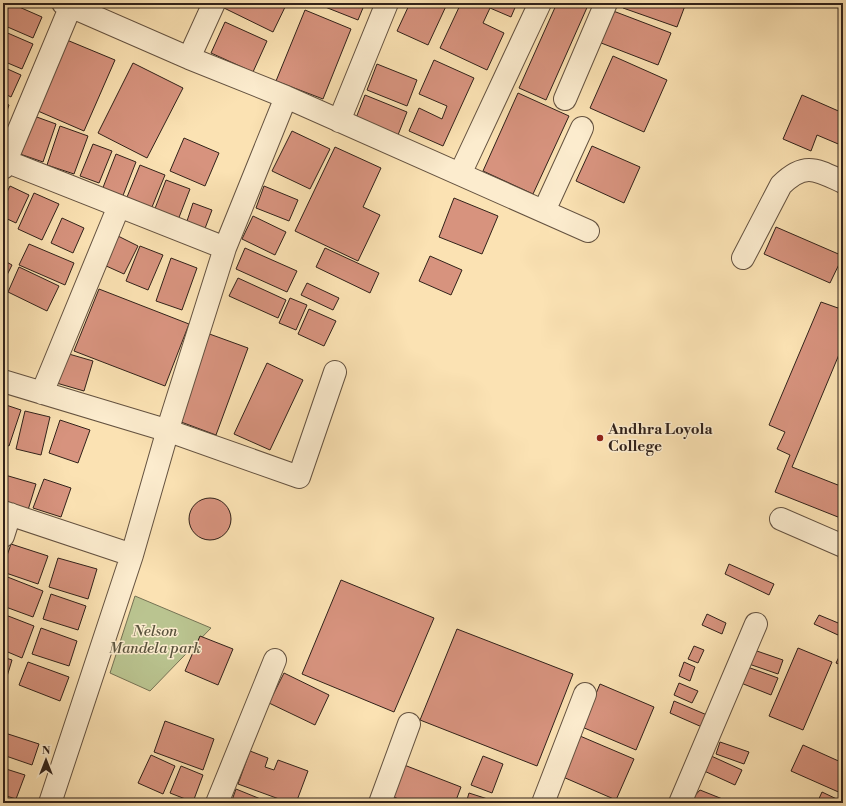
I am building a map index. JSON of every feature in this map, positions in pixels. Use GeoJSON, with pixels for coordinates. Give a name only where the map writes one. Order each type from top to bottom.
{"type":"FeatureCollection","features":[{"type":"Feature","properties":{"kind":"street"},"geometry":{"type":"LineString","coordinates":[[189,58],[214,3]]}},
{"type":"Feature","properties":{"kind":"street"},"geometry":{"type":"LineString","coordinates":[[339,121],[387,3]]}},
{"type":"Feature","properties":{"kind":"street"},"geometry":{"type":"LineString","coordinates":[[460,174],[540,3]]}},
{"type":"Feature","properties":{"kind":"street"},"geometry":{"type":"LineString","coordinates":[[565,99],[606,3]]}},
{"type":"Feature","properties":{"kind":"street"},"geometry":{"type":"LineString","coordinates":[[225,248],[4,163],[68,4],[189,58],[286,97],[588,231]]}},
{"type":"Feature","properties":{"kind":"street"},"geometry":{"type":"LineString","coordinates":[[50,803],[132,555],[225,248],[286,97]]}},
{"type":"Feature","properties":{"kind":"street"},"geometry":{"type":"LineString","coordinates":[[544,211],[582,128]]}},
{"type":"Feature","properties":{"kind":"street"},"geometry":{"type":"LineString","coordinates":[[743,258],[781,185],[788,178],[805,169],[813,169],[843,182]]}},
{"type":"Feature","properties":{"kind":"street"},"geometry":{"type":"LineString","coordinates":[[42,393],[119,206]]}},
{"type":"Feature","properties":{"kind":"street"},"geometry":{"type":"LineString","coordinates":[[3,381],[169,430],[299,477],[335,372]]}},
{"type":"Feature","properties":{"kind":"street"},"geometry":{"type":"LineString","coordinates":[[3,536],[7,513],[132,555]]}},
{"type":"Feature","properties":{"kind":"street"},"geometry":{"type":"LineString","coordinates":[[781,519],[843,546]]}},
{"type":"Feature","properties":{"kind":"street"},"geometry":{"type":"LineString","coordinates":[[680,803],[756,624]]}},
{"type":"Feature","properties":{"kind":"street"},"geometry":{"type":"LineString","coordinates":[[217,803],[275,660]]}},
{"type":"Feature","properties":{"kind":"street"},"geometry":{"type":"LineString","coordinates":[[543,803],[585,694]]}},
{"type":"Feature","properties":{"kind":"street"},"geometry":{"type":"LineString","coordinates":[[380,803],[409,724]]}},
{"type":"Feature","properties":{"kind":"green space","name":"Nelson Mandela park"},"geometry":{"type":"Polygon","coordinates":[[[135,596],[211,628],[150,691],[110,673],[135,596]]]}},
{"type":"Feature","properties":{"kind":"building"},"geometry":{"type":"Polygon","coordinates":[[[10,3],[42,17],[33,38],[3,25],[3,20],[10,3]]]}},
{"type":"Feature","properties":{"kind":"building"},"geometry":{"type":"Polygon","coordinates":[[[226,3],[287,3],[273,32],[224,8],[226,3]]]}},
{"type":"Feature","properties":{"kind":"building"},"geometry":{"type":"Polygon","coordinates":[[[315,3],[365,3],[358,20],[315,3]]]}},
{"type":"Feature","properties":{"kind":"building"},"geometry":{"type":"Polygon","coordinates":[[[410,3],[447,4],[428,45],[397,31],[410,3]]]}},
{"type":"Feature","properties":{"kind":"building"},"geometry":{"type":"Polygon","coordinates":[[[461,3],[517,3],[511,17],[490,8],[483,23],[504,33],[487,70],[440,48],[461,3]]]}},
{"type":"Feature","properties":{"kind":"building"},"geometry":{"type":"Polygon","coordinates":[[[557,3],[589,3],[546,100],[519,88],[557,3]]]}},
{"type":"Feature","properties":{"kind":"building"},"geometry":{"type":"Polygon","coordinates":[[[625,3],[686,3],[677,27],[623,8],[625,3]]]}},
{"type":"Feature","properties":{"kind":"building"},"geometry":{"type":"Polygon","coordinates":[[[608,9],[671,33],[658,65],[596,41],[608,9]]]}},
{"type":"Feature","properties":{"kind":"building"},"geometry":{"type":"Polygon","coordinates":[[[305,10],[351,29],[323,99],[276,81],[305,10]]]}},
{"type":"Feature","properties":{"kind":"building"},"geometry":{"type":"Polygon","coordinates":[[[225,22],[267,41],[253,72],[211,53],[225,22]]]}},
{"type":"Feature","properties":{"kind":"building"},"geometry":{"type":"Polygon","coordinates":[[[3,31],[33,44],[22,69],[3,61],[3,31]]]}},
{"type":"Feature","properties":{"kind":"building"},"geometry":{"type":"Polygon","coordinates":[[[62,38],[115,60],[84,131],[31,108],[62,38]]]}},
{"type":"Feature","properties":{"kind":"building"},"geometry":{"type":"Polygon","coordinates":[[[613,56],[667,80],[644,132],[590,108],[613,56]]]}},
{"type":"Feature","properties":{"kind":"building"},"geometry":{"type":"Polygon","coordinates":[[[434,60],[474,78],[443,146],[409,131],[419,108],[442,119],[447,106],[419,94],[434,60]]]}},
{"type":"Feature","properties":{"kind":"building"},"geometry":{"type":"Polygon","coordinates":[[[133,63],[183,88],[147,158],[98,133],[133,63]]]}},
{"type":"Feature","properties":{"kind":"building"},"geometry":{"type":"Polygon","coordinates":[[[377,64],[417,80],[407,106],[367,90],[377,64]]]}},
{"type":"Feature","properties":{"kind":"building"},"geometry":{"type":"Polygon","coordinates":[[[3,67],[21,75],[11,97],[3,93],[3,67]]]}},
{"type":"Feature","properties":{"kind":"building"},"geometry":{"type":"Polygon","coordinates":[[[518,93],[569,116],[533,194],[483,171],[518,93]]]}},
{"type":"Feature","properties":{"kind":"building"},"geometry":{"type":"Polygon","coordinates":[[[365,95],[407,112],[398,135],[356,118],[365,95]]]}},
{"type":"Feature","properties":{"kind":"building"},"geometry":{"type":"Polygon","coordinates":[[[802,95],[843,113],[843,146],[817,135],[811,151],[783,139],[802,95]]]}},
{"type":"Feature","properties":{"kind":"building"},"geometry":{"type":"Polygon","coordinates":[[[3,102],[9,105],[3,122],[3,102]]]}},
{"type":"Feature","properties":{"kind":"building"},"geometry":{"type":"Polygon","coordinates":[[[34,116],[56,124],[43,162],[20,154],[34,116]]]}},
{"type":"Feature","properties":{"kind":"building"},"geometry":{"type":"Polygon","coordinates":[[[60,126],[88,136],[74,174],[47,165],[60,126]]]}},
{"type":"Feature","properties":{"kind":"building"},"geometry":{"type":"Polygon","coordinates":[[[292,131],[330,149],[310,189],[272,171],[292,131]]]}},
{"type":"Feature","properties":{"kind":"building"},"geometry":{"type":"Polygon","coordinates":[[[184,138],[219,153],[205,186],[170,171],[184,138]]]}},
{"type":"Feature","properties":{"kind":"building"},"geometry":{"type":"Polygon","coordinates":[[[93,144],[112,151],[99,183],[80,176],[93,144]]]}},
{"type":"Feature","properties":{"kind":"building"},"geometry":{"type":"Polygon","coordinates":[[[592,146],[640,167],[624,203],[576,181],[592,146]]]}},
{"type":"Feature","properties":{"kind":"building"},"geometry":{"type":"Polygon","coordinates":[[[335,147],[381,168],[363,207],[380,215],[358,261],[295,231],[335,147]]]}},
{"type":"Feature","properties":{"kind":"building"},"geometry":{"type":"Polygon","coordinates":[[[116,154],[136,162],[122,198],[102,190],[116,154]]]}},
{"type":"Feature","properties":{"kind":"building"},"geometry":{"type":"Polygon","coordinates":[[[140,165],[165,175],[150,212],[125,202],[140,165]]]}},
{"type":"Feature","properties":{"kind":"building"},"geometry":{"type":"Polygon","coordinates":[[[166,180],[190,189],[178,220],[154,211],[166,180]]]}},
{"type":"Feature","properties":{"kind":"building"},"geometry":{"type":"Polygon","coordinates":[[[10,186],[29,195],[16,223],[3,217],[3,200],[10,186]]]}},
{"type":"Feature","properties":{"kind":"building"},"geometry":{"type":"Polygon","coordinates":[[[264,186],[298,200],[289,221],[256,208],[264,186]]]}},
{"type":"Feature","properties":{"kind":"building"},"geometry":{"type":"Polygon","coordinates":[[[34,193],[59,204],[42,240],[18,229],[34,193]]]}},
{"type":"Feature","properties":{"kind":"building"},"geometry":{"type":"Polygon","coordinates":[[[454,198],[498,216],[482,254],[439,237],[454,198]]]}},
{"type":"Feature","properties":{"kind":"building"},"geometry":{"type":"Polygon","coordinates":[[[193,203],[212,210],[204,231],[186,224],[193,203]]]}},
{"type":"Feature","properties":{"kind":"building"},"geometry":{"type":"Polygon","coordinates":[[[253,216],[286,232],[275,255],[242,239],[253,216]]]}},
{"type":"Feature","properties":{"kind":"building"},"geometry":{"type":"Polygon","coordinates":[[[62,218],[84,228],[73,253],[51,243],[62,218]]]}},
{"type":"Feature","properties":{"kind":"building"},"geometry":{"type":"Polygon","coordinates":[[[776,227],[843,256],[830,283],[764,254],[776,227]]]}},
{"type":"Feature","properties":{"kind":"building"},"geometry":{"type":"Polygon","coordinates":[[[118,236],[138,246],[124,274],[104,265],[118,236]]]}},
{"type":"Feature","properties":{"kind":"building"},"geometry":{"type":"Polygon","coordinates":[[[29,244],[74,263],[65,285],[19,265],[29,244]]]}},
{"type":"Feature","properties":{"kind":"building"},"geometry":{"type":"Polygon","coordinates":[[[140,246],[163,255],[148,290],[126,281],[140,246]]]}},
{"type":"Feature","properties":{"kind":"building"},"geometry":{"type":"Polygon","coordinates":[[[245,248],[297,271],[287,292],[236,269],[245,248]]]}},
{"type":"Feature","properties":{"kind":"building"},"geometry":{"type":"Polygon","coordinates":[[[325,248],[379,273],[370,293],[316,267],[325,248]]]}},
{"type":"Feature","properties":{"kind":"building"},"geometry":{"type":"Polygon","coordinates":[[[430,256],[462,270],[451,295],[419,281],[430,256]]]}},
{"type":"Feature","properties":{"kind":"building"},"geometry":{"type":"Polygon","coordinates":[[[171,258],[197,268],[182,310],[156,301],[171,258]]]}},
{"type":"Feature","properties":{"kind":"building"},"geometry":{"type":"Polygon","coordinates":[[[3,260],[12,265],[3,283],[3,260]]]}},
{"type":"Feature","properties":{"kind":"building"},"geometry":{"type":"Polygon","coordinates":[[[19,267],[59,286],[47,311],[8,292],[19,267]]]}},
{"type":"Feature","properties":{"kind":"building"},"geometry":{"type":"Polygon","coordinates":[[[238,278],[286,300],[278,318],[229,296],[238,278]]]}},
{"type":"Feature","properties":{"kind":"building"},"geometry":{"type":"Polygon","coordinates":[[[307,283],[339,298],[333,310],[301,295],[307,283]]]}},
{"type":"Feature","properties":{"kind":"building"},"geometry":{"type":"Polygon","coordinates":[[[99,289],[189,324],[165,386],[74,351],[99,289]]]}},
{"type":"Feature","properties":{"kind":"building"},"geometry":{"type":"Polygon","coordinates":[[[843,296],[843,345],[792,467],[843,487],[843,519],[775,492],[790,455],[777,449],[785,432],[769,425],[821,302],[838,308],[843,296]]]}},
{"type":"Feature","properties":{"kind":"building"},"geometry":{"type":"Polygon","coordinates":[[[290,298],[307,305],[296,330],[279,323],[290,298]]]}},
{"type":"Feature","properties":{"kind":"building"},"geometry":{"type":"Polygon","coordinates":[[[309,309],[336,321],[324,346],[298,334],[309,309]]]}},
{"type":"Feature","properties":{"kind":"building"},"geometry":{"type":"Polygon","coordinates":[[[204,332],[248,348],[216,435],[173,419],[204,332]]]}},
{"type":"Feature","properties":{"kind":"building"},"geometry":{"type":"Polygon","coordinates":[[[62,352],[93,361],[84,391],[53,382],[62,352]]]}},
{"type":"Feature","properties":{"kind":"building"},"geometry":{"type":"Polygon","coordinates":[[[267,363],[303,380],[270,450],[234,434],[267,363]]]}},
{"type":"Feature","properties":{"kind":"building"},"geometry":{"type":"Polygon","coordinates":[[[3,404],[21,410],[9,446],[3,444],[3,404]]]}},
{"type":"Feature","properties":{"kind":"building"},"geometry":{"type":"Polygon","coordinates":[[[25,411],[50,417],[41,455],[16,449],[25,411]]]}},
{"type":"Feature","properties":{"kind":"building"},"geometry":{"type":"Polygon","coordinates":[[[60,420],[90,430],[78,463],[49,453],[60,420]]]}},
{"type":"Feature","properties":{"kind":"building"},"geometry":{"type":"Polygon","coordinates":[[[5,475],[36,484],[28,510],[3,503],[3,482],[5,475]]]}},
{"type":"Feature","properties":{"kind":"building"},"geometry":{"type":"Polygon","coordinates":[[[44,479],[71,488],[61,517],[33,508],[44,479]]]}},
{"type":"Feature","properties":{"kind":"building"},"geometry":{"type":"Polygon","coordinates":[[[206,498],[214,498],[222,501],[228,507],[231,519],[228,531],[222,537],[214,540],[206,540],[198,537],[192,531],[189,523],[189,515],[192,507],[198,501],[206,498]]]}},
{"type":"Feature","properties":{"kind":"building"},"geometry":{"type":"Polygon","coordinates":[[[11,544],[48,556],[38,584],[3,572],[3,567],[11,544]]]}},
{"type":"Feature","properties":{"kind":"building"},"geometry":{"type":"Polygon","coordinates":[[[58,558],[97,569],[88,599],[49,587],[58,558]]]}},
{"type":"Feature","properties":{"kind":"building"},"geometry":{"type":"Polygon","coordinates":[[[729,564],[774,584],[769,595],[725,574],[729,564]]]}},
{"type":"Feature","properties":{"kind":"building"},"geometry":{"type":"Polygon","coordinates":[[[5,576],[43,591],[33,617],[3,606],[3,582],[5,576]]]}},
{"type":"Feature","properties":{"kind":"building"},"geometry":{"type":"Polygon","coordinates":[[[341,580],[434,618],[394,712],[302,674],[341,580]]]}},
{"type":"Feature","properties":{"kind":"building"},"geometry":{"type":"Polygon","coordinates":[[[51,594],[86,606],[78,630],[43,619],[51,594]]]}},
{"type":"Feature","properties":{"kind":"building"},"geometry":{"type":"Polygon","coordinates":[[[3,614],[34,626],[22,658],[3,650],[3,614]]]}},
{"type":"Feature","properties":{"kind":"building"},"geometry":{"type":"Polygon","coordinates":[[[707,614],[726,623],[722,634],[702,625],[707,614]]]}},
{"type":"Feature","properties":{"kind":"building"},"geometry":{"type":"Polygon","coordinates":[[[819,615],[843,625],[838,635],[814,624],[819,615]]]}},
{"type":"Feature","properties":{"kind":"building"},"geometry":{"type":"Polygon","coordinates":[[[41,628],[77,641],[69,666],[32,654],[41,628]]]}},
{"type":"Feature","properties":{"kind":"building"},"geometry":{"type":"Polygon","coordinates":[[[457,629],[573,674],[537,766],[420,720],[457,629]]]}},
{"type":"Feature","properties":{"kind":"building"},"geometry":{"type":"Polygon","coordinates":[[[200,636],[233,649],[218,685],[185,671],[200,636]]]}},
{"type":"Feature","properties":{"kind":"building"},"geometry":{"type":"Polygon","coordinates":[[[694,646],[704,650],[698,663],[688,659],[694,646]]]}},
{"type":"Feature","properties":{"kind":"building"},"geometry":{"type":"Polygon","coordinates":[[[798,648],[832,662],[803,730],[769,716],[798,648]]]}},
{"type":"Feature","properties":{"kind":"building"},"geometry":{"type":"Polygon","coordinates":[[[751,649],[783,660],[778,674],[746,663],[751,649]]]}},
{"type":"Feature","properties":{"kind":"building"},"geometry":{"type":"Polygon","coordinates":[[[843,649],[843,666],[836,663],[843,649]]]}},
{"type":"Feature","properties":{"kind":"building"},"geometry":{"type":"Polygon","coordinates":[[[3,657],[12,660],[5,683],[3,683],[3,657]]]}},
{"type":"Feature","properties":{"kind":"building"},"geometry":{"type":"Polygon","coordinates":[[[28,662],[69,677],[60,701],[19,685],[28,662]]]}},
{"type":"Feature","properties":{"kind":"building"},"geometry":{"type":"Polygon","coordinates":[[[684,662],[695,667],[690,681],[679,676],[684,662]]]}},
{"type":"Feature","properties":{"kind":"building"},"geometry":{"type":"Polygon","coordinates":[[[742,665],[778,678],[771,695],[736,681],[742,665]]]}},
{"type":"Feature","properties":{"kind":"building"},"geometry":{"type":"Polygon","coordinates":[[[284,673],[329,695],[315,725],[269,703],[284,673]]]}},
{"type":"Feature","properties":{"kind":"building"},"geometry":{"type":"Polygon","coordinates":[[[679,683],[698,691],[692,703],[674,695],[679,683]]]}},
{"type":"Feature","properties":{"kind":"building"},"geometry":{"type":"Polygon","coordinates":[[[600,684],[654,707],[636,750],[582,727],[600,684]]]}},
{"type":"Feature","properties":{"kind":"building"},"geometry":{"type":"Polygon","coordinates":[[[674,701],[707,715],[702,727],[670,713],[674,701]]]}},
{"type":"Feature","properties":{"kind":"building"},"geometry":{"type":"Polygon","coordinates":[[[165,721],[214,739],[203,770],[154,752],[165,721]]]}},
{"type":"Feature","properties":{"kind":"building"},"geometry":{"type":"Polygon","coordinates":[[[5,733],[39,744],[32,765],[3,755],[3,738],[5,733]]]}},
{"type":"Feature","properties":{"kind":"building"},"geometry":{"type":"Polygon","coordinates":[[[580,736],[634,759],[616,800],[563,777],[580,736]]]}},
{"type":"Feature","properties":{"kind":"building"},"geometry":{"type":"Polygon","coordinates":[[[720,742],[749,752],[744,764],[716,754],[720,742]]]}},
{"type":"Feature","properties":{"kind":"building"},"geometry":{"type":"Polygon","coordinates":[[[803,745],[843,763],[843,794],[791,771],[803,745]]]}},
{"type":"Feature","properties":{"kind":"building"},"geometry":{"type":"Polygon","coordinates":[[[250,751],[268,758],[265,767],[274,770],[278,760],[308,771],[296,803],[290,803],[238,784],[250,751]]]}},
{"type":"Feature","properties":{"kind":"building"},"geometry":{"type":"Polygon","coordinates":[[[151,755],[175,766],[163,794],[138,783],[151,755]]]}},
{"type":"Feature","properties":{"kind":"building"},"geometry":{"type":"Polygon","coordinates":[[[709,755],[742,770],[735,785],[702,770],[709,755]]]}},
{"type":"Feature","properties":{"kind":"building"},"geometry":{"type":"Polygon","coordinates":[[[483,756],[503,764],[492,793],[471,785],[483,756]]]}},
{"type":"Feature","properties":{"kind":"building"},"geometry":{"type":"Polygon","coordinates":[[[399,763],[461,787],[455,803],[409,803],[386,794],[399,763]]]}},
{"type":"Feature","properties":{"kind":"building"},"geometry":{"type":"Polygon","coordinates":[[[181,766],[203,775],[193,802],[170,793],[181,766]]]}},
{"type":"Feature","properties":{"kind":"building"},"geometry":{"type":"Polygon","coordinates":[[[3,768],[25,775],[16,799],[3,795],[3,768]]]}},
{"type":"Feature","properties":{"kind":"building"},"geometry":{"type":"Polygon","coordinates":[[[236,789],[263,800],[262,803],[231,803],[236,789]]]}},
{"type":"Feature","properties":{"kind":"building"},"geometry":{"type":"Polygon","coordinates":[[[700,790],[730,803],[695,803],[690,801],[700,790]]]}},
{"type":"Feature","properties":{"kind":"building"},"geometry":{"type":"Polygon","coordinates":[[[822,792],[843,802],[843,803],[817,803],[822,792]]]}},
{"type":"Feature","properties":{"kind":"building"},"geometry":{"type":"Polygon","coordinates":[[[469,793],[500,803],[466,803],[469,793]]]}},
{"type":"Feature","properties":{"kind":"place","name":"Andhra Loyola College"},"geometry":{"type":"Point","coordinates":[600,438]}}]}
